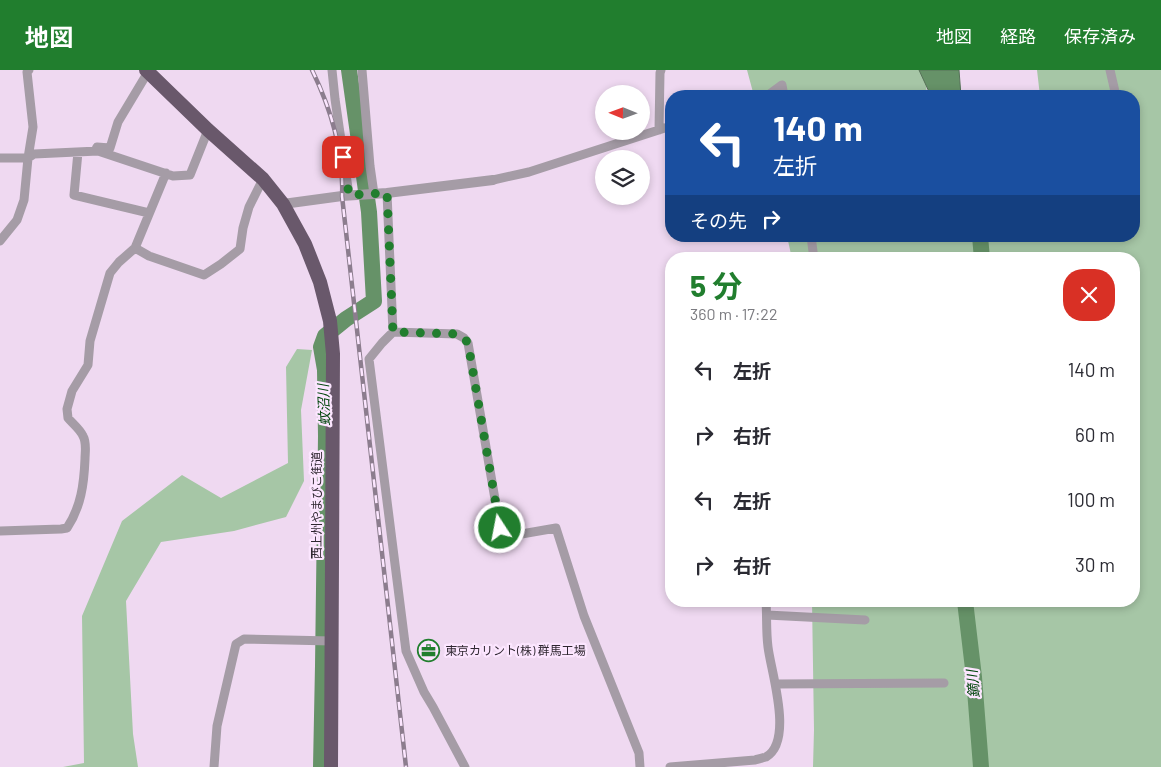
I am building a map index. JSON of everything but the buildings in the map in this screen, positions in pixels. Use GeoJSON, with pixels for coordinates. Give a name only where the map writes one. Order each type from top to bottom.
{"type":"FeatureCollection","features":[{"type":"Feature","properties":{"kind":"highway","name":"西上州やまびこ街道"},"geometry":{"type":"LineString","coordinates":[[147,71],[263,180],[283,204],[305,244],[320,282],[330,322],[333,354],[325,641],[331,767]]}},
{"type":"Feature","properties":{"kind":"street"},"geometry":{"type":"LineString","coordinates":[[0,241],[17,220],[24,200],[33,127],[27,72],[29,70]]}},
{"type":"Feature","properties":{"kind":"street"},"geometry":{"type":"LineString","coordinates":[[332,70],[349,195]]}},
{"type":"Feature","properties":{"kind":"street"},"geometry":{"type":"LineString","coordinates":[[362,70],[374,194]]}},
{"type":"Feature","properties":{"kind":"street"},"geometry":{"type":"LineString","coordinates":[[659,130],[661,70]]}},
{"type":"Feature","properties":{"kind":"street"},"geometry":{"type":"LineString","coordinates":[[1110,70],[1115,90]]}},
{"type":"Feature","properties":{"kind":"street"},"geometry":{"type":"LineString","coordinates":[[95,151],[97,147],[110,148],[118,122],[147,71]]}},
{"type":"Feature","properties":{"kind":"street"},"geometry":{"type":"LineString","coordinates":[[775,90],[782,85],[783,90]]}},
{"type":"Feature","properties":{"kind":"street"},"geometry":{"type":"LineString","coordinates":[[283,204],[493,180],[530,172],[665,128]]}},
{"type":"Feature","properties":{"kind":"street"},"geometry":{"type":"LineString","coordinates":[[0,158],[28,158],[34,154],[98,151],[173,176],[190,175],[208,130]]}},
{"type":"Feature","properties":{"kind":"street"},"geometry":{"type":"LineString","coordinates":[[78,152],[74,194],[149,213]]}},
{"type":"Feature","properties":{"kind":"street"},"geometry":{"type":"LineString","coordinates":[[0,530],[67,528],[77,509],[82,491],[86,445],[83,434],[68,418],[67,409],[72,390],[88,365],[90,341],[110,273],[134,248],[166,173]]}},
{"type":"Feature","properties":{"kind":"street"},"geometry":{"type":"LineString","coordinates":[[134,248],[149,256],[204,275],[240,249],[249,207],[263,180]]}},
{"type":"Feature","properties":{"kind":"street"},"geometry":{"type":"LineString","coordinates":[[387,193],[393,332]]}},
{"type":"Feature","properties":{"kind":"street"},"geometry":{"type":"LineString","coordinates":[[465,767],[434,707],[424,692],[406,651],[369,359],[393,332],[457,334],[468,343],[500,528],[504,534],[510,536],[556,528],[584,616],[639,753],[640,767]]}},
{"type":"Feature","properties":{"kind":"street"},"geometry":{"type":"LineString","coordinates":[[670,767],[754,764],[766,757],[776,744],[779,736],[780,720],[776,684],[768,646],[766,607]]}},
{"type":"Feature","properties":{"kind":"street"},"geometry":{"type":"LineString","coordinates":[[767,615],[865,620]]}},
{"type":"Feature","properties":{"kind":"street"},"geometry":{"type":"LineString","coordinates":[[214,767],[217,726],[236,644],[244,639],[325,641]]}},
{"type":"Feature","properties":{"kind":"street"},"geometry":{"type":"LineString","coordinates":[[776,684],[944,683]]}},
{"type":"Feature","properties":{"kind":"shaded area"},"geometry":{"type":"Polygon","coordinates":[[[747,70],[925,70],[927,90],[752,90],[747,70]]]}},
{"type":"Feature","properties":{"kind":"shaded area"},"geometry":{"type":"Polygon","coordinates":[[[919,70],[959,70],[961,90],[928,90],[919,70]]]}},
{"type":"Feature","properties":{"kind":"shaded area"},"geometry":{"type":"Polygon","coordinates":[[[1037,70],[1161,70],[1161,767],[813,767],[812,607],[1140,607],[1140,252],[790,252],[788,242],[1140,242],[1140,90],[1039,90],[1037,70]]]}},
{"type":"Feature","properties":{"kind":"shaded area"},"geometry":{"type":"Polygon","coordinates":[[[297,349],[312,350],[301,410],[304,481],[286,517],[234,531],[161,542],[126,601],[133,734],[138,767],[63,767],[84,763],[82,616],[122,521],[182,475],[221,498],[288,463],[286,367],[297,349]]]}},
{"type":"Feature","properties":{"kind":"waterway","name":"蚊沼川"},"geometry":{"type":"LineString","coordinates":[[321,767],[326,436],[325,370],[321,347],[325,336],[346,319],[374,301],[369,212],[349,70]]}},
{"type":"Feature","properties":{"kind":"waterway","name":"鏑川"},"geometry":{"type":"LineString","coordinates":[[981,242],[981,252]]}},
{"type":"Feature","properties":{"kind":"waterway","name":"鏑川"},"geometry":{"type":"LineString","coordinates":[[966,607],[974,677],[981,767]]}},
{"type":"Feature","properties":{"kind":"railway"},"geometry":{"type":"LineString","coordinates":[[312,70],[325,100],[335,131],[341,163],[342,196],[406,767]]}},
{"type":"Feature","properties":{"kind":"place","name":"東京カリント(株) 群馬工場"},"geometry":{"type":"Point","coordinates":[429,651]}},
{"type":"Feature","properties":{"kind":"route"},"geometry":{"type":"LineString","coordinates":[[343,157],[349,195],[387,193],[393,332],[457,334],[468,343],[500,528]]}}]}
